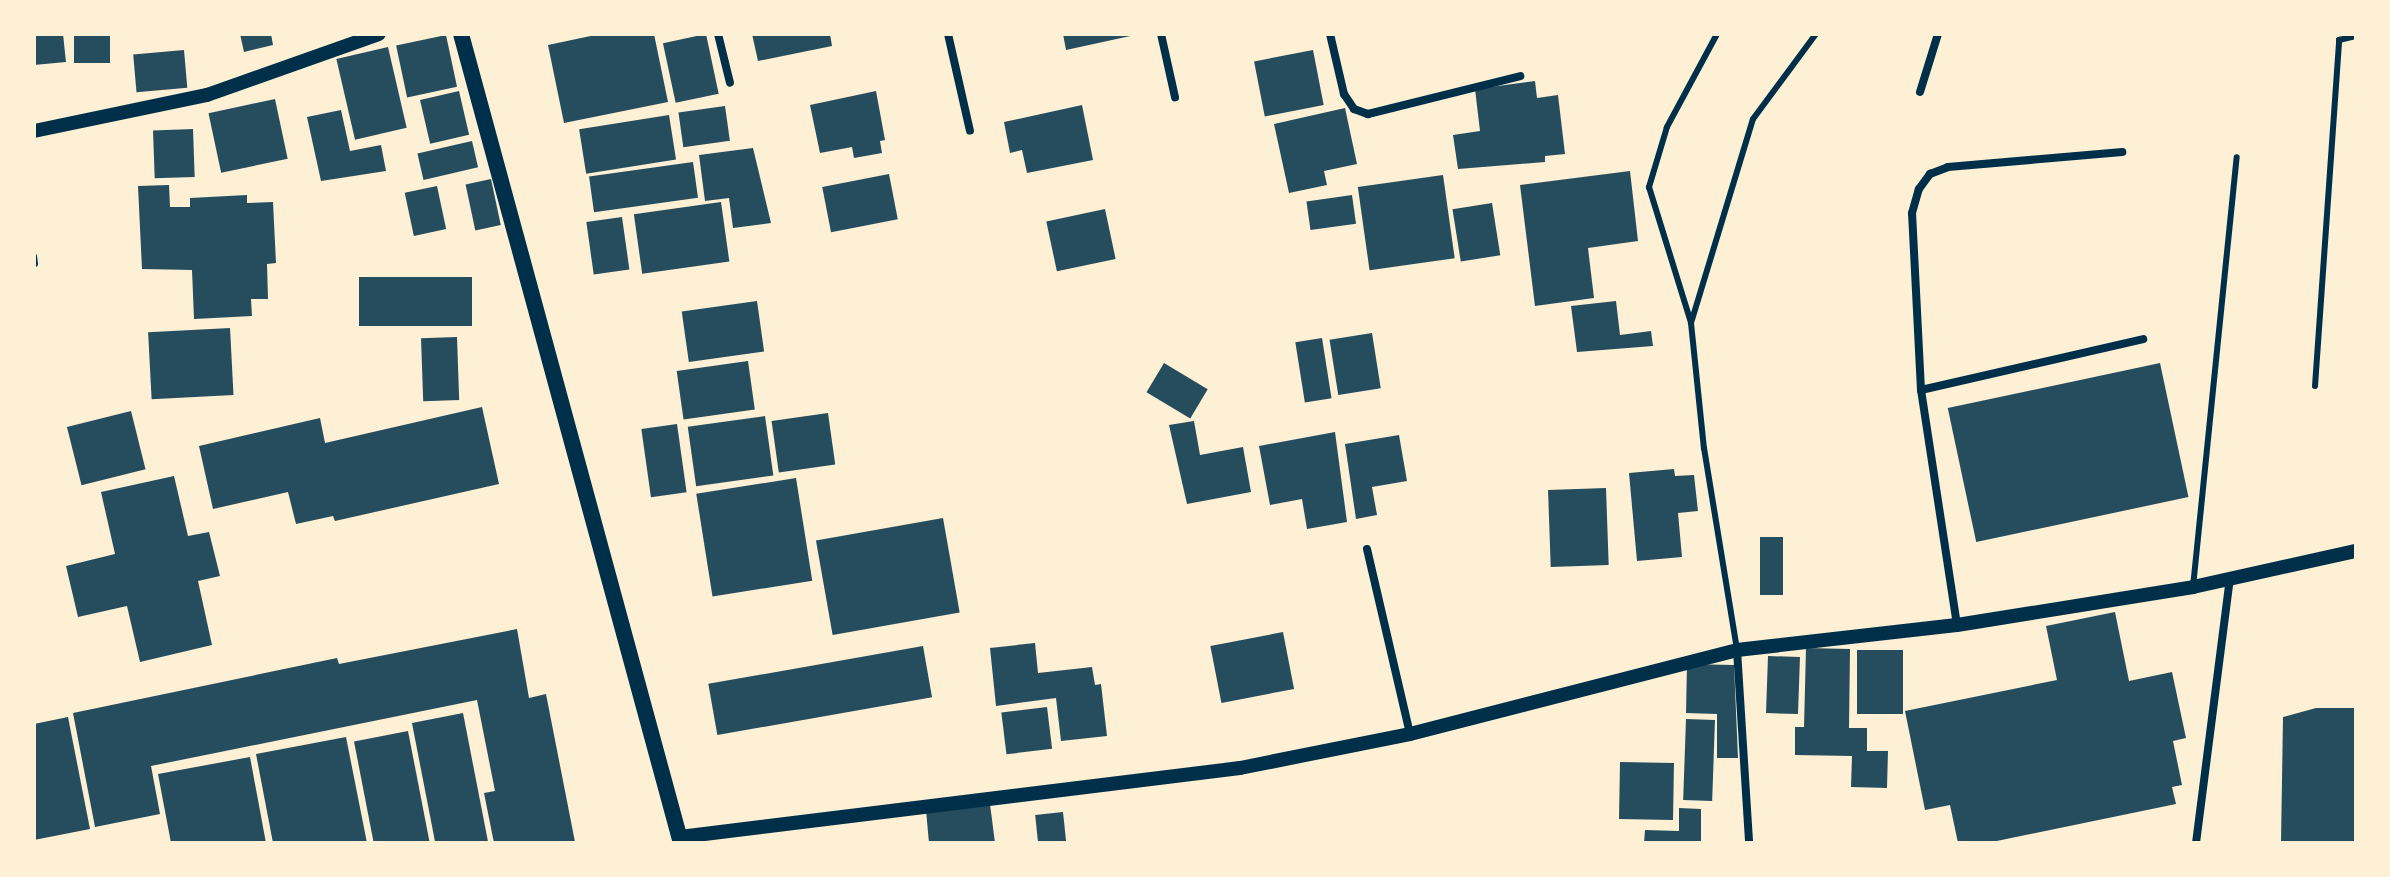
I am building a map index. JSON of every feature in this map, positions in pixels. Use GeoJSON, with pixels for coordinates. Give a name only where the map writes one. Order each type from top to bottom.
{"type":"FeatureCollection","features":[{"type":"Feature","properties":{"kind":"main road"},"geometry":{"type":"LineString","coordinates":[[461,34],[680,840]]}},
{"type":"Feature","properties":{"kind":"street"},"geometry":{"type":"LineString","coordinates":[[34,131],[207,95],[379,34]]}},
{"type":"Feature","properties":{"kind":"street"},"geometry":{"type":"LineString","coordinates":[[718,34],[730,83]]}},
{"type":"Feature","properties":{"kind":"street"},"geometry":{"type":"LineString","coordinates":[[948,34],[970,131]]}},
{"type":"Feature","properties":{"kind":"street"},"geometry":{"type":"LineString","coordinates":[[1161,34],[1175,97]]}},
{"type":"Feature","properties":{"kind":"street"},"geometry":{"type":"LineString","coordinates":[[1330,34],[1344,94],[1354,109],[1368,114],[1520,76]]}},
{"type":"Feature","properties":{"kind":"street"},"geometry":{"type":"LineString","coordinates":[[1920,92],[1938,34]]}},
{"type":"Feature","properties":{"kind":"street"},"geometry":{"type":"LineString","coordinates":[[1957,625],[1921,390],[1912,213],[1930,174],[1948,167],[2122,152]]}},
{"type":"Feature","properties":{"kind":"street"},"geometry":{"type":"LineString","coordinates":[[1921,390],[2143,339]]}},
{"type":"Feature","properties":{"kind":"street"},"geometry":{"type":"LineString","coordinates":[[1367,549],[1410,734]]}},
{"type":"Feature","properties":{"kind":"street"},"geometry":{"type":"LineString","coordinates":[[680,840],[1240,768],[1410,734],[1737,650],[1957,625],[2193,587],[2356,551]]}},
{"type":"Feature","properties":{"kind":"street"},"geometry":{"type":"LineString","coordinates":[[2196,843],[2230,579]]}},
{"type":"Feature","properties":{"kind":"street"},"geometry":{"type":"LineString","coordinates":[[1737,650],[1749,843]]}},
{"type":"Feature","properties":{"kind":"lane"},"geometry":{"type":"LineString","coordinates":[[1717,34],[1667,127],[1649,187],[1691,323],[1704,448],[1737,650]]}},
{"type":"Feature","properties":{"kind":"lane"},"geometry":{"type":"LineString","coordinates":[[1691,323],[1753,119],[1816,34]]}},
{"type":"Feature","properties":{"kind":"lane"},"geometry":{"type":"LineString","coordinates":[[2315,386],[2339,40],[2356,36]]}},
{"type":"Feature","properties":{"kind":"lane"},"geometry":{"type":"LineString","coordinates":[[2193,587],[2237,157]]}},
{"type":"Feature","properties":{"kind":"lane"},"geometry":{"type":"LineString","coordinates":[[34,256],[35,264]]}},
{"type":"Feature","properties":{"kind":"building"},"geometry":{"type":"Polygon","coordinates":[[[34,34],[63,34],[66,62],[34,65],[34,34]]]}},
{"type":"Feature","properties":{"kind":"building"},"geometry":{"type":"Polygon","coordinates":[[[74,34],[110,34],[110,63],[74,63],[74,34]]]}},
{"type":"Feature","properties":{"kind":"building"},"geometry":{"type":"Polygon","coordinates":[[[240,34],[271,34],[273,45],[244,52],[240,34]]]}},
{"type":"Feature","properties":{"kind":"building"},"geometry":{"type":"Polygon","coordinates":[[[600,34],[654,34],[668,102],[564,123],[548,45],[600,34]]]}},
{"type":"Feature","properties":{"kind":"building"},"geometry":{"type":"Polygon","coordinates":[[[706,34],[719,94],[676,103],[663,43],[706,34]]]}},
{"type":"Feature","properties":{"kind":"building"},"geometry":{"type":"Polygon","coordinates":[[[752,34],[830,34],[832,46],[758,61],[752,34]]]}},
{"type":"Feature","properties":{"kind":"building"},"geometry":{"type":"Polygon","coordinates":[[[1063,34],[1135,34],[1135,35],[1066,50],[1063,34]]]}},
{"type":"Feature","properties":{"kind":"building"},"geometry":{"type":"Polygon","coordinates":[[[446,35],[457,87],[407,97],[396,46],[446,35]]]}},
{"type":"Feature","properties":{"kind":"building"},"geometry":{"type":"Polygon","coordinates":[[[388,47],[407,128],[355,140],[336,59],[388,47]]]}},
{"type":"Feature","properties":{"kind":"building"},"geometry":{"type":"Polygon","coordinates":[[[184,50],[187,88],[137,92],[133,54],[184,50]]]}},
{"type":"Feature","properties":{"kind":"building"},"geometry":{"type":"Polygon","coordinates":[[[1313,50],[1324,105],[1265,116],[1254,61],[1313,50]]]}},
{"type":"Feature","properties":{"kind":"building"},"geometry":{"type":"Polygon","coordinates":[[[1535,81],[1537,98],[1558,95],[1565,154],[1545,156],[1545,162],[1458,169],[1453,135],[1480,131],[1475,89],[1535,81]]]}},
{"type":"Feature","properties":{"kind":"building"},"geometry":{"type":"Polygon","coordinates":[[[459,91],[469,135],[430,144],[420,100],[459,91]]]}},
{"type":"Feature","properties":{"kind":"building"},"geometry":{"type":"Polygon","coordinates":[[[876,91],[885,140],[880,141],[882,153],[854,158],[852,147],[820,153],[810,105],[876,91]]]}},
{"type":"Feature","properties":{"kind":"building"},"geometry":{"type":"Polygon","coordinates":[[[275,99],[288,159],[221,173],[208,113],[275,99]]]}},
{"type":"Feature","properties":{"kind":"building"},"geometry":{"type":"Polygon","coordinates":[[[1082,105],[1093,160],[1027,173],[1022,150],[1010,153],[1004,122],[1082,105]]]}},
{"type":"Feature","properties":{"kind":"building"},"geometry":{"type":"Polygon","coordinates":[[[725,106],[730,141],[683,147],[678,113],[725,106]]]}},
{"type":"Feature","properties":{"kind":"building"},"geometry":{"type":"Polygon","coordinates":[[[1345,108],[1357,164],[1324,171],[1327,185],[1289,193],[1274,124],[1345,108]]]}},
{"type":"Feature","properties":{"kind":"building"},"geometry":{"type":"Polygon","coordinates":[[[341,110],[350,151],[381,145],[386,171],[321,181],[307,117],[341,110]]]}},
{"type":"Feature","properties":{"kind":"building"},"geometry":{"type":"Polygon","coordinates":[[[669,115],[676,159],[586,174],[579,129],[669,115]]]}},
{"type":"Feature","properties":{"kind":"building"},"geometry":{"type":"Polygon","coordinates":[[[193,129],[195,177],[155,178],[153,130],[193,129]]]}},
{"type":"Feature","properties":{"kind":"building"},"geometry":{"type":"Polygon","coordinates":[[[472,141],[478,167],[424,180],[417,154],[472,141]]]}},
{"type":"Feature","properties":{"kind":"building"},"geometry":{"type":"Polygon","coordinates":[[[753,148],[771,223],[733,228],[729,198],[705,201],[699,155],[753,148]]]}},
{"type":"Feature","properties":{"kind":"building"},"geometry":{"type":"Polygon","coordinates":[[[693,162],[698,198],[594,212],[589,177],[693,162]]]}},
{"type":"Feature","properties":{"kind":"building"},"geometry":{"type":"Polygon","coordinates":[[[1630,171],[1638,241],[1588,248],[1594,298],[1535,306],[1520,185],[1630,171]]]}},
{"type":"Feature","properties":{"kind":"building"},"geometry":{"type":"Polygon","coordinates":[[[889,174],[898,219],[831,232],[822,187],[889,174]]]}},
{"type":"Feature","properties":{"kind":"building"},"geometry":{"type":"Polygon","coordinates":[[[1443,175],[1455,258],[1370,270],[1358,187],[1443,175]]]}},
{"type":"Feature","properties":{"kind":"building"},"geometry":{"type":"Polygon","coordinates":[[[491,179],[501,225],[475,230],[466,184],[491,179]]]}},
{"type":"Feature","properties":{"kind":"building"},"geometry":{"type":"Polygon","coordinates":[[[169,185],[170,207],[190,207],[190,198],[247,195],[247,203],[273,202],[276,263],[267,264],[268,299],[251,299],[252,316],[194,319],[192,270],[142,269],[138,186],[169,185]]]}},
{"type":"Feature","properties":{"kind":"building"},"geometry":{"type":"Polygon","coordinates":[[[437,186],[446,229],[414,236],[405,193],[437,186]]]}},
{"type":"Feature","properties":{"kind":"building"},"geometry":{"type":"Polygon","coordinates":[[[1352,195],[1356,224],[1310,230],[1306,201],[1352,195]]]}},
{"type":"Feature","properties":{"kind":"building"},"geometry":{"type":"Polygon","coordinates":[[[721,202],[729,261],[642,274],[634,214],[721,202]]]}},
{"type":"Feature","properties":{"kind":"building"},"geometry":{"type":"Polygon","coordinates":[[[1492,203],[1500,255],[1461,262],[1452,209],[1492,203]]]}},
{"type":"Feature","properties":{"kind":"building"},"geometry":{"type":"Polygon","coordinates":[[[1105,209],[1116,259],[1057,271],[1046,221],[1105,209]]]}},
{"type":"Feature","properties":{"kind":"building"},"geometry":{"type":"Polygon","coordinates":[[[622,217],[629,269],[594,274],[586,222],[622,217]]]}},
{"type":"Feature","properties":{"kind":"building"},"geometry":{"type":"Polygon","coordinates":[[[359,277],[472,277],[472,326],[359,326],[359,277]]]}},
{"type":"Feature","properties":{"kind":"building"},"geometry":{"type":"Polygon","coordinates":[[[757,301],[764,352],[689,362],[682,312],[757,301]]]}},
{"type":"Feature","properties":{"kind":"building"},"geometry":{"type":"Polygon","coordinates":[[[1616,301],[1620,335],[1651,331],[1653,346],[1577,352],[1571,306],[1616,301]]]}},
{"type":"Feature","properties":{"kind":"building"},"geometry":{"type":"Polygon","coordinates":[[[230,328],[234,395],[152,399],[148,332],[230,328]]]}},
{"type":"Feature","properties":{"kind":"building"},"geometry":{"type":"Polygon","coordinates":[[[1372,333],[1381,388],[1338,395],[1330,340],[1372,333]]]}},
{"type":"Feature","properties":{"kind":"building"},"geometry":{"type":"Polygon","coordinates":[[[457,337],[459,400],[423,401],[421,338],[457,337]]]}},
{"type":"Feature","properties":{"kind":"building"},"geometry":{"type":"Polygon","coordinates":[[[1322,338],[1332,398],[1305,402],[1295,342],[1322,338]]]}},
{"type":"Feature","properties":{"kind":"building"},"geometry":{"type":"Polygon","coordinates":[[[748,361],[755,410],[684,420],[677,371],[748,361]]]}},
{"type":"Feature","properties":{"kind":"building"},"geometry":{"type":"Polygon","coordinates":[[[1164,363],[1208,389],[1190,418],[1146,392],[1164,363]]]}},
{"type":"Feature","properties":{"kind":"building"},"geometry":{"type":"Polygon","coordinates":[[[2160,363],[2188,497],[1976,542],[1948,408],[2160,363]]]}},
{"type":"Feature","properties":{"kind":"building"},"geometry":{"type":"Polygon","coordinates":[[[482,407],[499,484],[335,521],[333,516],[296,524],[288,492],[213,509],[199,446],[320,418],[325,443],[482,407]]]}},
{"type":"Feature","properties":{"kind":"building"},"geometry":{"type":"Polygon","coordinates":[[[131,411],[146,469],[81,485],[67,427],[131,411]]]}},
{"type":"Feature","properties":{"kind":"building"},"geometry":{"type":"Polygon","coordinates":[[[828,413],[835,464],[779,472],[772,421],[828,413]]]}},
{"type":"Feature","properties":{"kind":"building"},"geometry":{"type":"Polygon","coordinates":[[[765,416],[773,475],[696,486],[688,427],[765,416]]]}},
{"type":"Feature","properties":{"kind":"building"},"geometry":{"type":"Polygon","coordinates":[[[1194,421],[1200,455],[1243,447],[1251,492],[1187,504],[1169,425],[1194,421]]]}},
{"type":"Feature","properties":{"kind":"building"},"geometry":{"type":"Polygon","coordinates":[[[677,424],[687,492],[651,497],[641,429],[677,424]]]}},
{"type":"Feature","properties":{"kind":"building"},"geometry":{"type":"Polygon","coordinates":[[[1335,432],[1347,522],[1307,529],[1302,499],[1270,505],[1259,446],[1335,432]]]}},
{"type":"Feature","properties":{"kind":"building"},"geometry":{"type":"Polygon","coordinates":[[[1399,435],[1407,481],[1372,487],[1377,515],[1356,519],[1345,444],[1399,435]]]}},
{"type":"Feature","properties":{"kind":"building"},"geometry":{"type":"Polygon","coordinates":[[[1674,469],[1675,476],[1694,475],[1698,511],[1678,513],[1682,557],[1637,561],[1629,473],[1674,469]]]}},
{"type":"Feature","properties":{"kind":"building"},"geometry":{"type":"Polygon","coordinates":[[[174,476],[188,536],[209,532],[220,576],[198,581],[212,645],[140,662],[127,606],[78,617],[66,566],[115,554],[101,492],[174,476]]]}},
{"type":"Feature","properties":{"kind":"building"},"geometry":{"type":"Polygon","coordinates":[[[796,478],[812,581],[713,597],[696,494],[796,478]]]}},
{"type":"Feature","properties":{"kind":"building"},"geometry":{"type":"Polygon","coordinates":[[[1606,488],[1609,565],[1551,567],[1548,490],[1606,488]]]}},
{"type":"Feature","properties":{"kind":"building"},"geometry":{"type":"Polygon","coordinates":[[[943,518],[960,613],[833,635],[816,540],[943,518]]]}},
{"type":"Feature","properties":{"kind":"building"},"geometry":{"type":"Polygon","coordinates":[[[1760,537],[1783,537],[1783,595],[1760,595],[1760,537]]]}},
{"type":"Feature","properties":{"kind":"building"},"geometry":{"type":"Polygon","coordinates":[[[2115,612],[2129,681],[2172,672],[2186,738],[2173,741],[2182,785],[2172,787],[2176,804],[1987,843],[1958,843],[1950,805],[1925,810],[1905,711],[2057,680],[2046,626],[2115,612]]]}},
{"type":"Feature","properties":{"kind":"building"},"geometry":{"type":"Polygon","coordinates":[[[517,629],[529,698],[546,694],[575,842],[494,843],[484,793],[495,791],[477,700],[151,766],[160,814],[95,827],[73,713],[337,658],[339,664],[517,629]]]}},
{"type":"Feature","properties":{"kind":"building"},"geometry":{"type":"Polygon","coordinates":[[[1283,632],[1294,689],[1221,703],[1210,646],[1283,632]]]}},
{"type":"Feature","properties":{"kind":"building"},"geometry":{"type":"Polygon","coordinates":[[[1035,643],[1038,673],[1092,667],[1095,685],[1101,684],[1107,736],[1061,741],[1056,698],[996,706],[990,648],[1035,643]]]}},
{"type":"Feature","properties":{"kind":"building"},"geometry":{"type":"Polygon","coordinates":[[[923,646],[932,697],[717,735],[708,684],[923,646]]]}},
{"type":"Feature","properties":{"kind":"building"},"geometry":{"type":"Polygon","coordinates":[[[1806,648],[1850,649],[1849,728],[1867,728],[1867,751],[1888,751],[1887,788],[1851,787],[1852,756],[1795,755],[1795,727],[1804,727],[1806,648]]]}},
{"type":"Feature","properties":{"kind":"building"},"geometry":{"type":"Polygon","coordinates":[[[1857,650],[1903,650],[1903,714],[1857,714],[1857,650]]]}},
{"type":"Feature","properties":{"kind":"building"},"geometry":{"type":"Polygon","coordinates":[[[1768,656],[1800,657],[1798,714],[1766,713],[1768,656]]]}},
{"type":"Feature","properties":{"kind":"building"},"geometry":{"type":"Polygon","coordinates":[[[1687,664],[1734,665],[1738,758],[1717,758],[1717,714],[1686,713],[1687,664]]]}},
{"type":"Feature","properties":{"kind":"building"},"geometry":{"type":"Polygon","coordinates":[[[1047,707],[1052,749],[1006,754],[1001,713],[1047,707]]]}},
{"type":"Feature","properties":{"kind":"building"},"geometry":{"type":"Polygon","coordinates":[[[2316,708],[2356,708],[2356,843],[2281,843],[2283,717],[2316,708]]]}},
{"type":"Feature","properties":{"kind":"building"},"geometry":{"type":"Polygon","coordinates":[[[463,713],[488,843],[435,843],[412,723],[463,713]]]}},
{"type":"Feature","properties":{"kind":"building"},"geometry":{"type":"Polygon","coordinates":[[[68,717],[90,829],[34,840],[34,724],[68,717]]]}},
{"type":"Feature","properties":{"kind":"building"},"geometry":{"type":"Polygon","coordinates":[[[1686,719],[1715,720],[1712,801],[1683,800],[1686,719]]]}},
{"type":"Feature","properties":{"kind":"building"},"geometry":{"type":"Polygon","coordinates":[[[408,731],[430,843],[374,843],[354,741],[408,731]]]}},
{"type":"Feature","properties":{"kind":"building"},"geometry":{"type":"Polygon","coordinates":[[[346,737],[367,843],[273,843],[256,754],[346,737]]]}},
{"type":"Feature","properties":{"kind":"building"},"geometry":{"type":"Polygon","coordinates":[[[250,757],[266,843],[171,843],[158,774],[250,757]]]}},
{"type":"Feature","properties":{"kind":"building"},"geometry":{"type":"Polygon","coordinates":[[[1620,762],[1674,763],[1673,820],[1619,819],[1620,762]]]}},
{"type":"Feature","properties":{"kind":"building"},"geometry":{"type":"Polygon","coordinates":[[[990,804],[995,843],[929,843],[926,810],[990,804]]]}},
{"type":"Feature","properties":{"kind":"building"},"geometry":{"type":"Polygon","coordinates":[[[1679,808],[1701,809],[1701,843],[1644,843],[1645,830],[1679,831],[1679,808]]]}},
{"type":"Feature","properties":{"kind":"building"},"geometry":{"type":"Polygon","coordinates":[[[1063,812],[1066,843],[1038,843],[1035,815],[1063,812]]]}}]}
